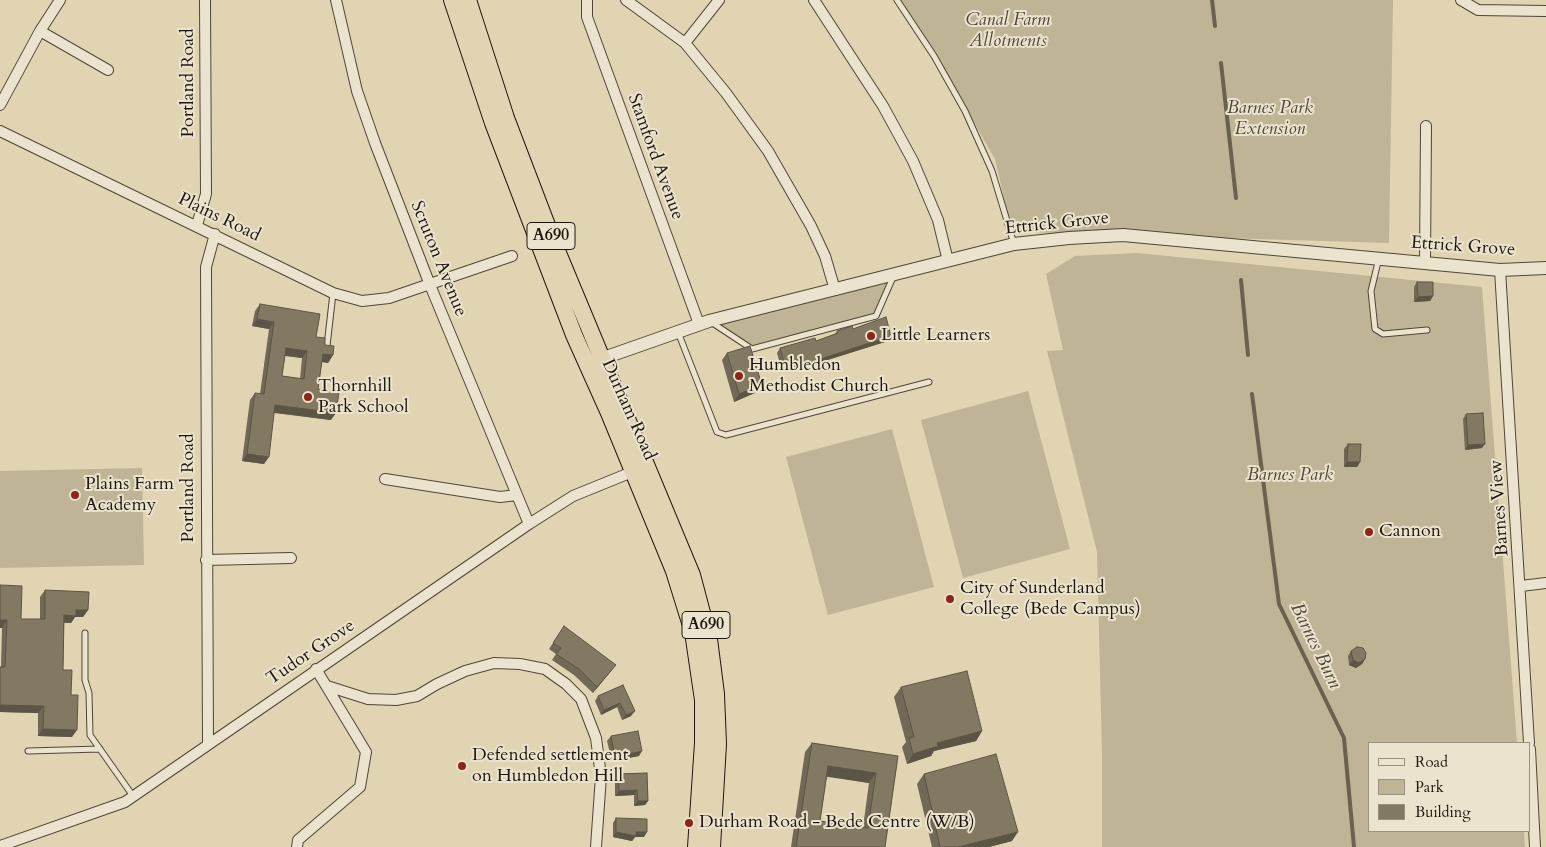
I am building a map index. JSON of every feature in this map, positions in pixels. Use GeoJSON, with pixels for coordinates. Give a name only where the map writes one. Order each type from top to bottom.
{"type":"FeatureCollection","features":[{"type":"Feature","properties":{"kind":"highway","name":"Durham Road"},"geometry":{"type":"LineString","coordinates":[[452,0],[493,123],[593,362]]}},
{"type":"Feature","properties":{"kind":"highway","name":"Durham Road"},"geometry":{"type":"LineString","coordinates":[[468,0],[506,118],[593,362],[609,413],[640,469],[692,575],[709,639],[716,694],[718,744],[712,847]]}},
{"type":"Feature","properties":{"kind":"highway","name":"Durham Road"},"geometry":{"type":"LineString","coordinates":[[640,469],[693,632],[702,700],[703,743],[696,847]]}},
{"type":"Feature","properties":{"kind":"street"},"geometry":{"type":"LineString","coordinates":[[0,105],[40,30],[60,0]]}},
{"type":"Feature","properties":{"kind":"street","name":"Portland Road"},"geometry":{"type":"LineString","coordinates":[[197,225],[206,194],[205,0]]}},
{"type":"Feature","properties":{"kind":"street","name":"Scruton Avenue"},"geometry":{"type":"LineString","coordinates":[[336,0],[357,91],[430,285],[529,524]]}},
{"type":"Feature","properties":{"kind":"street","name":"Stamford Avenue"},"geometry":{"type":"LineString","coordinates":[[587,0],[587,17],[704,323]]}},
{"type":"Feature","properties":{"kind":"street"},"geometry":{"type":"LineString","coordinates":[[626,0],[685,43],[726,93],[768,151],[811,226],[825,256],[834,290]]}},
{"type":"Feature","properties":{"kind":"street"},"geometry":{"type":"LineString","coordinates":[[685,43],[719,0]]}},
{"type":"Feature","properties":{"kind":"street"},"geometry":{"type":"LineString","coordinates":[[814,0],[883,106],[913,161],[938,220],[948,260]]}},
{"type":"Feature","properties":{"kind":"street"},"geometry":{"type":"LineString","coordinates":[[1461,0],[1478,10],[1546,10]]}},
{"type":"Feature","properties":{"kind":"street"},"geometry":{"type":"LineString","coordinates":[[40,30],[108,70]]}},
{"type":"Feature","properties":{"kind":"street"},"geometry":{"type":"LineString","coordinates":[[1426,126],[1426,262]]}},
{"type":"Feature","properties":{"kind":"street","name":"Plains Road"},"geometry":{"type":"LineString","coordinates":[[0,131],[197,225],[333,293],[362,301],[389,298],[512,256]]}},
{"type":"Feature","properties":{"kind":"street","name":"Portland Road"},"geometry":{"type":"LineString","coordinates":[[208,744],[206,267],[215,234]]}},
{"type":"Feature","properties":{"kind":"street","name":"Ettrick Grove"},"geometry":{"type":"LineString","coordinates":[[593,362],[704,323],[1014,244],[1069,238],[1123,236],[1500,270],[1546,268]]}},
{"type":"Feature","properties":{"kind":"street","name":"Barnes View"},"geometry":{"type":"LineString","coordinates":[[1500,270],[1521,586],[1529,742]]}},
{"type":"Feature","properties":{"kind":"street","name":"Tudor Grove"},"geometry":{"type":"LineString","coordinates":[[0,846],[124,802],[316,669],[572,496],[640,469]]}},
{"type":"Feature","properties":{"kind":"street"},"geometry":{"type":"LineString","coordinates":[[385,479],[500,497],[517,495]]}},
{"type":"Feature","properties":{"kind":"street"},"geometry":{"type":"LineString","coordinates":[[206,560],[291,558]]}},
{"type":"Feature","properties":{"kind":"street"},"geometry":{"type":"LineString","coordinates":[[1521,586],[1546,583]]}},
{"type":"Feature","properties":{"kind":"street"},"geometry":{"type":"LineString","coordinates":[[326,686],[368,699],[396,700],[417,696],[464,671],[494,663],[520,664],[544,669],[566,684],[581,699],[596,738],[601,776],[596,847]]}},
{"type":"Feature","properties":{"kind":"street"},"geometry":{"type":"LineString","coordinates":[[297,847],[298,840],[360,787],[366,752],[316,669]]}},
{"type":"Feature","properties":{"kind":"street"},"geometry":{"type":"LineString","coordinates":[[1531,769],[1535,847]]}},
{"type":"Feature","properties":{"kind":"lane"},"geometry":{"type":"LineString","coordinates":[[898,0],[934,56],[965,111],[992,171],[1014,244]]}},
{"type":"Feature","properties":{"kind":"lane"},"geometry":{"type":"LineString","coordinates":[[1380,258],[1371,291],[1375,329],[1383,334],[1427,330]]}},
{"type":"Feature","properties":{"kind":"lane"},"geometry":{"type":"LineString","coordinates":[[704,323],[752,349],[876,316],[894,275]]}},
{"type":"Feature","properties":{"kind":"lane"},"geometry":{"type":"LineString","coordinates":[[327,346],[333,293]]}},
{"type":"Feature","properties":{"kind":"lane"},"geometry":{"type":"LineString","coordinates":[[678,332],[717,432],[726,436],[930,382]]}},
{"type":"Feature","properties":{"kind":"lane"},"geometry":{"type":"LineString","coordinates":[[85,633],[85,680],[89,692],[90,735],[133,796]]}},
{"type":"Feature","properties":{"kind":"lane"},"geometry":{"type":"LineString","coordinates":[[28,750],[100,749]]}},
{"type":"Feature","properties":{"kind":"green space","name":"Barnes Park Extension"},"geometry":{"type":"Polygon","coordinates":[[[899,0],[1393,0],[1389,243],[1024,232],[1010,224],[995,159],[935,55],[899,0]]]}},
{"type":"Feature","properties":{"kind":"green space","name":"Barnes Park"},"geometry":{"type":"Polygon","coordinates":[[[1137,253],[1482,287],[1517,742],[1368,742],[1368,832],[1524,832],[1525,847],[1102,847],[1102,753],[1097,552],[1047,351],[1063,350],[1046,274],[1075,256],[1137,253]]]}},
{"type":"Feature","properties":{"kind":"green space"},"geometry":{"type":"Polygon","coordinates":[[[894,275],[876,316],[752,349],[709,321],[894,275]]]}},
{"type":"Feature","properties":{"kind":"green space"},"geometry":{"type":"Polygon","coordinates":[[[1028,391],[1070,549],[963,578],[921,420],[1028,391]]]}},
{"type":"Feature","properties":{"kind":"green space"},"geometry":{"type":"Polygon","coordinates":[[[892,429],[934,587],[828,615],[786,457],[892,429]]]}},
{"type":"Feature","properties":{"kind":"green space"},"geometry":{"type":"Polygon","coordinates":[[[142,468],[144,565],[0,568],[0,471],[142,468]]]}},
{"type":"Feature","properties":{"kind":"building"},"geometry":{"type":"Polygon","coordinates":[[[1417,282],[1433,282],[1433,296],[1418,297],[1417,282]]]}},
{"type":"Feature","properties":{"kind":"building"},"geometry":{"type":"Polygon","coordinates":[[[260,304],[320,314],[316,337],[325,338],[325,345],[334,346],[333,355],[323,354],[318,389],[339,392],[336,413],[275,405],[269,457],[247,454],[255,393],[264,394],[274,322],[257,319],[260,304]],[[286,348],[282,376],[304,379],[307,351],[286,348]]]}},
{"type":"Feature","properties":{"kind":"building"},"geometry":{"type":"Polygon","coordinates":[[[886,317],[891,336],[805,364],[805,361],[785,366],[780,348],[815,338],[816,341],[838,333],[837,331],[852,326],[853,329],[886,317]]]}},
{"type":"Feature","properties":{"kind":"building","name":"Humbledon Methodist Church"},"geometry":{"type":"Polygon","coordinates":[[[750,346],[762,385],[739,394],[727,353],[750,346]]]}},
{"type":"Feature","properties":{"kind":"building"},"geometry":{"type":"Polygon","coordinates":[[[1483,413],[1485,444],[1468,445],[1466,414],[1483,413]]]}},
{"type":"Feature","properties":{"kind":"building"},"geometry":{"type":"Polygon","coordinates":[[[1348,444],[1361,444],[1360,462],[1347,462],[1348,444]]]}},
{"type":"Feature","properties":{"kind":"building"},"geometry":{"type":"Polygon","coordinates":[[[0,585],[22,586],[21,619],[45,619],[45,590],[89,592],[88,610],[76,610],[76,616],[64,615],[63,670],[72,670],[71,695],[78,695],[77,730],[43,729],[44,706],[0,705],[0,667],[5,667],[7,620],[0,620],[0,585]]]}},
{"type":"Feature","properties":{"kind":"building"},"geometry":{"type":"Polygon","coordinates":[[[564,626],[616,665],[597,687],[579,669],[556,654],[561,648],[553,643],[564,626]]]}},
{"type":"Feature","properties":{"kind":"building"},"geometry":{"type":"Polygon","coordinates":[[[1357,647],[1363,648],[1366,653],[1365,659],[1359,663],[1353,660],[1351,651],[1357,647]]]}},
{"type":"Feature","properties":{"kind":"building"},"geometry":{"type":"Polygon","coordinates":[[[967,671],[982,731],[937,743],[938,746],[913,754],[909,738],[914,737],[901,687],[967,671]]]}},
{"type":"Feature","properties":{"kind":"building"},"geometry":{"type":"Polygon","coordinates":[[[623,685],[635,711],[626,715],[620,703],[604,710],[598,696],[623,685]]]}},
{"type":"Feature","properties":{"kind":"building"},"geometry":{"type":"Polygon","coordinates":[[[638,731],[642,751],[615,757],[611,736],[638,731]]]}},
{"type":"Feature","properties":{"kind":"building"},"geometry":{"type":"Polygon","coordinates":[[[812,743],[898,756],[885,847],[796,847],[812,743]],[[828,766],[820,821],[868,828],[876,773],[828,766]]]}},
{"type":"Feature","properties":{"kind":"building"},"geometry":{"type":"Polygon","coordinates":[[[996,754],[1018,832],[958,847],[940,847],[924,774],[996,754]]]}},
{"type":"Feature","properties":{"kind":"building"},"geometry":{"type":"Polygon","coordinates":[[[647,773],[648,801],[638,801],[637,790],[619,791],[618,774],[647,773]]]}},
{"type":"Feature","properties":{"kind":"building"},"geometry":{"type":"Polygon","coordinates":[[[616,818],[647,819],[647,832],[636,832],[636,836],[616,832],[616,818]]]}},
{"type":"Feature","properties":{"kind":"waterway","name":"Barnes Burn"},"geometry":{"type":"LineString","coordinates":[[1212,0],[1215,26]]}},
{"type":"Feature","properties":{"kind":"waterway"},"geometry":{"type":"LineString","coordinates":[[1221,63],[1236,198]]}},
{"type":"Feature","properties":{"kind":"waterway","name":"Barnes Burn"},"geometry":{"type":"LineString","coordinates":[[1241,280],[1248,355]]}},
{"type":"Feature","properties":{"kind":"waterway","name":"Barnes Burn"},"geometry":{"type":"LineString","coordinates":[[1252,394],[1279,604],[1344,738],[1354,847]]}},
{"type":"Feature","properties":{"kind":"place","name":"Little Learners"},"geometry":{"type":"Point","coordinates":[871,336]}},
{"type":"Feature","properties":{"kind":"place","name":"Humbledon Methodist Church"},"geometry":{"type":"Point","coordinates":[739,376]}},
{"type":"Feature","properties":{"kind":"place","name":"Thornhill Park School"},"geometry":{"type":"Point","coordinates":[308,397]}},
{"type":"Feature","properties":{"kind":"place","name":"Plains Farm Academy"},"geometry":{"type":"Point","coordinates":[75,495]}},
{"type":"Feature","properties":{"kind":"place","name":"Cannon"},"geometry":{"type":"Point","coordinates":[1369,532]}},
{"type":"Feature","properties":{"kind":"place","name":"City of Sunderland College (Bede Campus)"},"geometry":{"type":"Point","coordinates":[950,599]}},
{"type":"Feature","properties":{"kind":"place","name":"Defended settlement on Humbledon Hill"},"geometry":{"type":"Point","coordinates":[462,766]}},
{"type":"Feature","properties":{"kind":"place","name":"Durham Road - Bede Centre (W/B)"},"geometry":{"type":"Point","coordinates":[689,823]}},
{"type":"Feature","properties":{"kind":"park label","name":"Canal Farm Allotments"},"geometry":{"type":"Point","coordinates":[1008,31]}}]}
